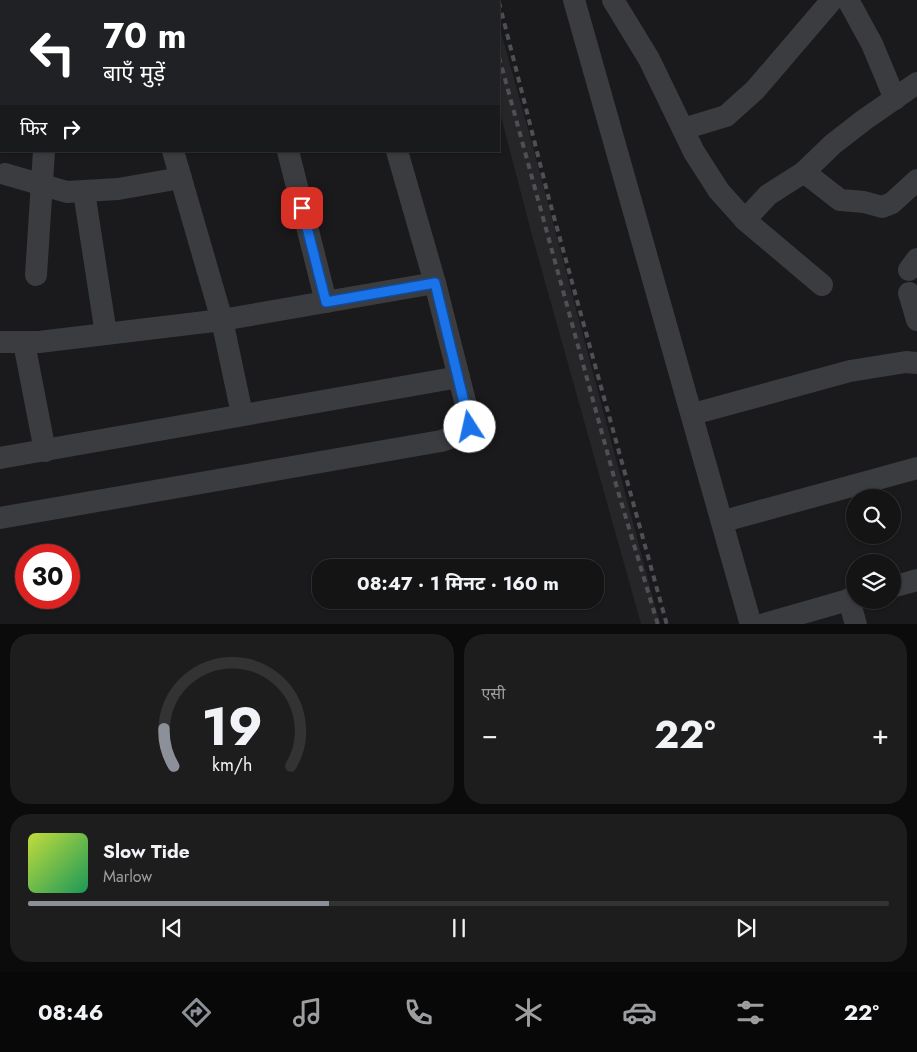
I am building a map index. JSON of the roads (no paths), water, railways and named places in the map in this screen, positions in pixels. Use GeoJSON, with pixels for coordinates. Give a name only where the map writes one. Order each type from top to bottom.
{"type":"FeatureCollection","features":[{"type":"Feature","properties":{"kind":"street"},"geometry":{"type":"LineString","coordinates":[[574,0],[724,521],[751,624]]}},
{"type":"Feature","properties":{"kind":"street"},"geometry":{"type":"LineString","coordinates":[[614,0],[649,60],[694,152],[715,185],[745,220],[822,285]]}},
{"type":"Feature","properties":{"kind":"street"},"geometry":{"type":"LineString","coordinates":[[683,129],[714,121],[733,109],[755,90],[832,0]]}},
{"type":"Feature","properties":{"kind":"street"},"geometry":{"type":"LineString","coordinates":[[848,0],[872,44],[895,98]]}},
{"type":"Feature","properties":{"kind":"street"},"geometry":{"type":"LineString","coordinates":[[745,220],[768,195],[804,172],[833,144],[917,83]]}},
{"type":"Feature","properties":{"kind":"street"},"geometry":{"type":"LineString","coordinates":[[36,275],[44,152]]}},
{"type":"Feature","properties":{"kind":"street"},"geometry":{"type":"LineString","coordinates":[[174,152],[222,320],[242,414]]}},
{"type":"Feature","properties":{"kind":"street"},"geometry":{"type":"LineString","coordinates":[[288,152],[326,302]]}},
{"type":"Feature","properties":{"kind":"street"},"geometry":{"type":"LineString","coordinates":[[0,518],[463,436],[470,427],[459,377],[398,152]]}},
{"type":"Feature","properties":{"kind":"street"},"geometry":{"type":"LineString","coordinates":[[804,172],[840,200],[864,202],[882,207],[892,204],[917,180]]}},
{"type":"Feature","properties":{"kind":"street"},"geometry":{"type":"LineString","coordinates":[[5,174],[66,192],[84,192],[181,178]]}},
{"type":"Feature","properties":{"kind":"street"},"geometry":{"type":"LineString","coordinates":[[84,192],[106,334]]}},
{"type":"Feature","properties":{"kind":"street"},"geometry":{"type":"LineString","coordinates":[[0,342],[24,343],[222,320],[435,283]]}},
{"type":"Feature","properties":{"kind":"street"},"geometry":{"type":"LineString","coordinates":[[909,293],[917,320]]}},
{"type":"Feature","properties":{"kind":"street"},"geometry":{"type":"LineString","coordinates":[[24,343],[45,452]]}},
{"type":"Feature","properties":{"kind":"street"},"geometry":{"type":"LineString","coordinates":[[693,414],[850,371],[906,362],[917,363]]}},
{"type":"Feature","properties":{"kind":"street"},"geometry":{"type":"LineString","coordinates":[[0,458],[45,452],[242,414],[459,377]]}},
{"type":"Feature","properties":{"kind":"street"},"geometry":{"type":"LineString","coordinates":[[724,521],[917,468]]}},
{"type":"Feature","properties":{"kind":"street"},"geometry":{"type":"LineString","coordinates":[[901,584],[917,580]]}},
{"type":"Feature","properties":{"kind":"street"},"geometry":{"type":"LineString","coordinates":[[760,624],[846,600]]}},
{"type":"Feature","properties":{"kind":"street"},"geometry":{"type":"LineString","coordinates":[[854,609],[856,624]]}},
{"type":"Feature","properties":{"kind":"railway"},"geometry":{"type":"LineString","coordinates":[[500,6],[549,199],[667,624]]}},
{"type":"Feature","properties":{"kind":"railway"},"geometry":{"type":"LineString","coordinates":[[500,61],[617,488],[658,624]]}}]}
